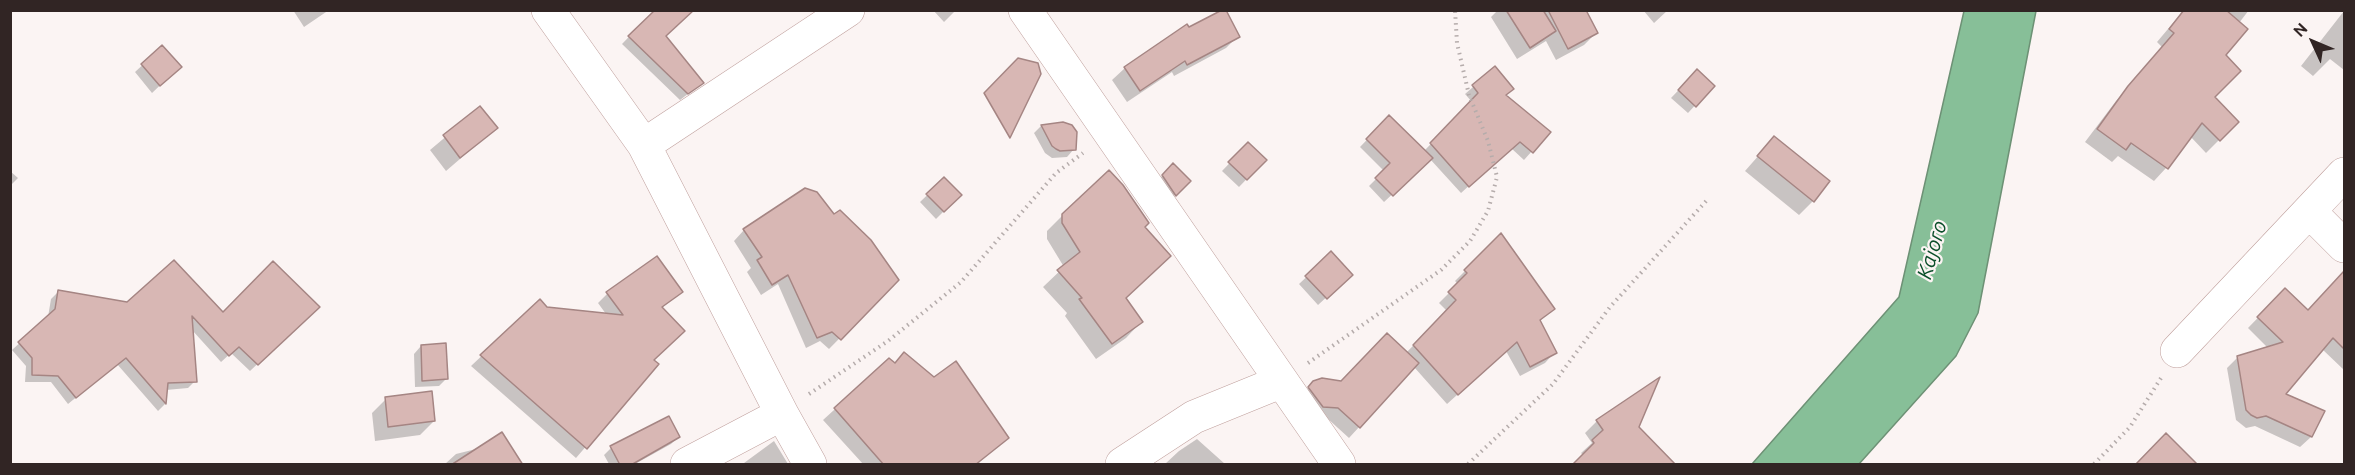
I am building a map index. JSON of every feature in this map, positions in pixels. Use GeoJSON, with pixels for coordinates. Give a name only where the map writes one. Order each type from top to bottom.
{"type":"FeatureCollection","features":[{"type":"Feature","properties":{"kind":"street"},"geometry":{"type":"LineString","coordinates":[[548,10],[644,145],[810,465]]}},
{"type":"Feature","properties":{"kind":"street"},"geometry":{"type":"LineString","coordinates":[[644,145],[848,10]]}},
{"type":"Feature","properties":{"kind":"street"},"geometry":{"type":"LineString","coordinates":[[1025,10],[1339,465]]}},
{"type":"Feature","properties":{"kind":"street"},"geometry":{"type":"LineString","coordinates":[[2177,351],[2344,174]]}},
{"type":"Feature","properties":{"kind":"street"},"geometry":{"type":"LineString","coordinates":[[2310,212],[2344,246]]}},
{"type":"Feature","properties":{"kind":"street"},"geometry":{"type":"LineString","coordinates":[[1122,465],[1194,417],[1280,382]]}},
{"type":"Feature","properties":{"kind":"street"},"geometry":{"type":"LineString","coordinates":[[687,465],[782,414]]}},
{"type":"Feature","properties":{"kind":"path"},"geometry":{"type":"LineString","coordinates":[[1280,382],[1441,270],[1470,241],[1488,211],[1497,177],[1488,141],[1469,95],[1457,43],[1455,10]]}},
{"type":"Feature","properties":{"kind":"path"},"geometry":{"type":"LineString","coordinates":[[782,414],[888,341],[961,282],[1056,173],[1110,133]]}},
{"type":"Feature","properties":{"kind":"path"},"geometry":{"type":"LineString","coordinates":[[1468,465],[1553,384],[1610,307],[1708,199]]}},
{"type":"Feature","properties":{"kind":"path"},"geometry":{"type":"LineString","coordinates":[[2094,465],[2130,427],[2177,351]]}},
{"type":"Feature","properties":{"kind":"water","name":"Kajoro"},"geometry":{"type":"Polygon","coordinates":[[[1964,11],[2036,11],[1978,313],[1956,356],[1859,464],[1752,464],[1899,297],[1964,11]]]}},
{"type":"Feature","properties":{"kind":"building"},"geometry":{"type":"Polygon","coordinates":[[[655,10],[694,10],[666,36],[704,83],[688,94],[628,36],[655,10]]]}},
{"type":"Feature","properties":{"kind":"building"},"geometry":{"type":"Polygon","coordinates":[[[1226,10],[1240,37],[1187,65],[1185,61],[1140,91],[1124,67],[1187,24],[1189,27],[1226,10]]]}},
{"type":"Feature","properties":{"kind":"building"},"geometry":{"type":"Polygon","coordinates":[[[1506,10],[1543,10],[1556,31],[1530,48],[1506,10]]]}},
{"type":"Feature","properties":{"kind":"building"},"geometry":{"type":"Polygon","coordinates":[[[1548,10],[1586,10],[1598,33],[1568,49],[1548,10]]]}},
{"type":"Feature","properties":{"kind":"building"},"geometry":{"type":"Polygon","coordinates":[[[2184,10],[2226,10],[2248,29],[2226,55],[2241,71],[2215,97],[2239,122],[2220,141],[2202,123],[2168,169],[2131,143],[2126,150],[2097,129],[2128,86],[2174,33],[2169,29],[2184,10]]]}},
{"type":"Feature","properties":{"kind":"building"},"geometry":{"type":"Polygon","coordinates":[[[162,45],[182,67],[160,86],[141,64],[162,45]]]}},
{"type":"Feature","properties":{"kind":"building"},"geometry":{"type":"Polygon","coordinates":[[[1018,58],[1038,63],[1041,74],[1010,138],[984,93],[1018,58]]]}},
{"type":"Feature","properties":{"kind":"building"},"geometry":{"type":"Polygon","coordinates":[[[1495,66],[1514,89],[1506,95],[1551,132],[1533,153],[1520,142],[1469,187],[1430,143],[1478,93],[1472,85],[1495,66]]]}},
{"type":"Feature","properties":{"kind":"building"},"geometry":{"type":"Polygon","coordinates":[[[1697,69],[1715,86],[1696,107],[1678,90],[1697,69]]]}},
{"type":"Feature","properties":{"kind":"building"},"geometry":{"type":"Polygon","coordinates":[[[480,106],[498,128],[460,158],[443,135],[480,106]]]}},
{"type":"Feature","properties":{"kind":"building"},"geometry":{"type":"Polygon","coordinates":[[[1389,115],[1433,158],[1393,196],[1375,178],[1390,163],[1366,139],[1389,115]]]}},
{"type":"Feature","properties":{"kind":"building"},"geometry":{"type":"Polygon","coordinates":[[[1063,122],[1072,125],[1077,132],[1076,150],[1056,149],[1052,146],[1041,125],[1063,122]]]}},
{"type":"Feature","properties":{"kind":"building"},"geometry":{"type":"Polygon","coordinates":[[[1774,136],[1830,181],[1814,202],[1757,156],[1774,136]]]}},
{"type":"Feature","properties":{"kind":"building"},"geometry":{"type":"Polygon","coordinates":[[[1248,142],[1267,160],[1247,180],[1228,162],[1248,142]]]}},
{"type":"Feature","properties":{"kind":"building"},"geometry":{"type":"Polygon","coordinates":[[[1173,163],[1191,181],[1176,196],[1162,175],[1173,163]]]}},
{"type":"Feature","properties":{"kind":"building"},"geometry":{"type":"Polygon","coordinates":[[[1109,170],[1123,185],[1149,223],[1145,227],[1171,256],[1126,298],[1143,322],[1112,344],[1079,299],[1082,298],[1057,270],[1080,252],[1062,223],[1062,214],[1109,170]]]}},
{"type":"Feature","properties":{"kind":"building"},"geometry":{"type":"Polygon","coordinates":[[[944,177],[962,195],[944,212],[926,194],[944,177]]]}},
{"type":"Feature","properties":{"kind":"building"},"geometry":{"type":"Polygon","coordinates":[[[805,188],[817,192],[834,214],[840,210],[871,240],[899,280],[841,340],[832,332],[817,338],[788,275],[772,285],[757,260],[762,257],[743,229],[805,188]]]}},
{"type":"Feature","properties":{"kind":"building"},"geometry":{"type":"Polygon","coordinates":[[[1501,233],[1555,309],[1540,320],[1557,353],[1530,367],[1517,342],[1458,395],[1413,345],[1456,300],[1448,292],[1467,273],[1464,270],[1501,233]]]}},
{"type":"Feature","properties":{"kind":"building"},"geometry":{"type":"Polygon","coordinates":[[[1331,251],[1353,275],[1327,299],[1305,276],[1331,251]]]}},
{"type":"Feature","properties":{"kind":"building"},"geometry":{"type":"Polygon","coordinates":[[[657,256],[683,292],[662,307],[685,331],[654,360],[659,364],[587,449],[480,355],[540,299],[547,307],[623,315],[606,292],[657,256]]]}},
{"type":"Feature","properties":{"kind":"building"},"geometry":{"type":"Polygon","coordinates":[[[174,260],[223,312],[273,261],[320,307],[258,365],[239,347],[229,356],[192,316],[197,382],[168,383],[166,404],[126,358],[76,398],[58,376],[32,375],[32,358],[18,342],[55,309],[58,290],[127,302],[174,260]]]}},
{"type":"Feature","properties":{"kind":"building"},"geometry":{"type":"Polygon","coordinates":[[[2344,271],[2344,349],[2333,338],[2286,394],[2325,411],[2312,437],[2266,416],[2257,418],[2251,415],[2246,410],[2237,356],[2283,342],[2257,317],[2285,288],[2308,310],[2344,271]]]}},
{"type":"Feature","properties":{"kind":"building"},"geometry":{"type":"Polygon","coordinates":[[[1387,333],[1419,363],[1360,428],[1338,408],[1323,407],[1308,387],[1313,381],[1322,378],[1341,381],[1387,333]]]}},
{"type":"Feature","properties":{"kind":"building"},"geometry":{"type":"Polygon","coordinates":[[[446,343],[448,379],[422,381],[421,345],[446,343]]]}},
{"type":"Feature","properties":{"kind":"building"},"geometry":{"type":"Polygon","coordinates":[[[904,352],[934,377],[956,361],[1009,438],[975,465],[884,465],[834,408],[889,358],[895,363],[904,352]]]}},
{"type":"Feature","properties":{"kind":"building"},"geometry":{"type":"Polygon","coordinates":[[[1660,377],[1639,427],[1676,465],[1572,465],[1594,443],[1592,440],[1603,430],[1596,420],[1660,377]]]}},
{"type":"Feature","properties":{"kind":"building"},"geometry":{"type":"Polygon","coordinates":[[[432,391],[435,421],[388,427],[385,397],[432,391]]]}},
{"type":"Feature","properties":{"kind":"building"},"geometry":{"type":"Polygon","coordinates":[[[669,416],[680,437],[631,465],[620,465],[610,446],[669,416]]]}},
{"type":"Feature","properties":{"kind":"building"},"geometry":{"type":"Polygon","coordinates":[[[502,432],[523,465],[451,465],[502,432]]]}},
{"type":"Feature","properties":{"kind":"building"},"geometry":{"type":"Polygon","coordinates":[[[2166,433],[2198,465],[2135,465],[2166,433]]]}}]}
